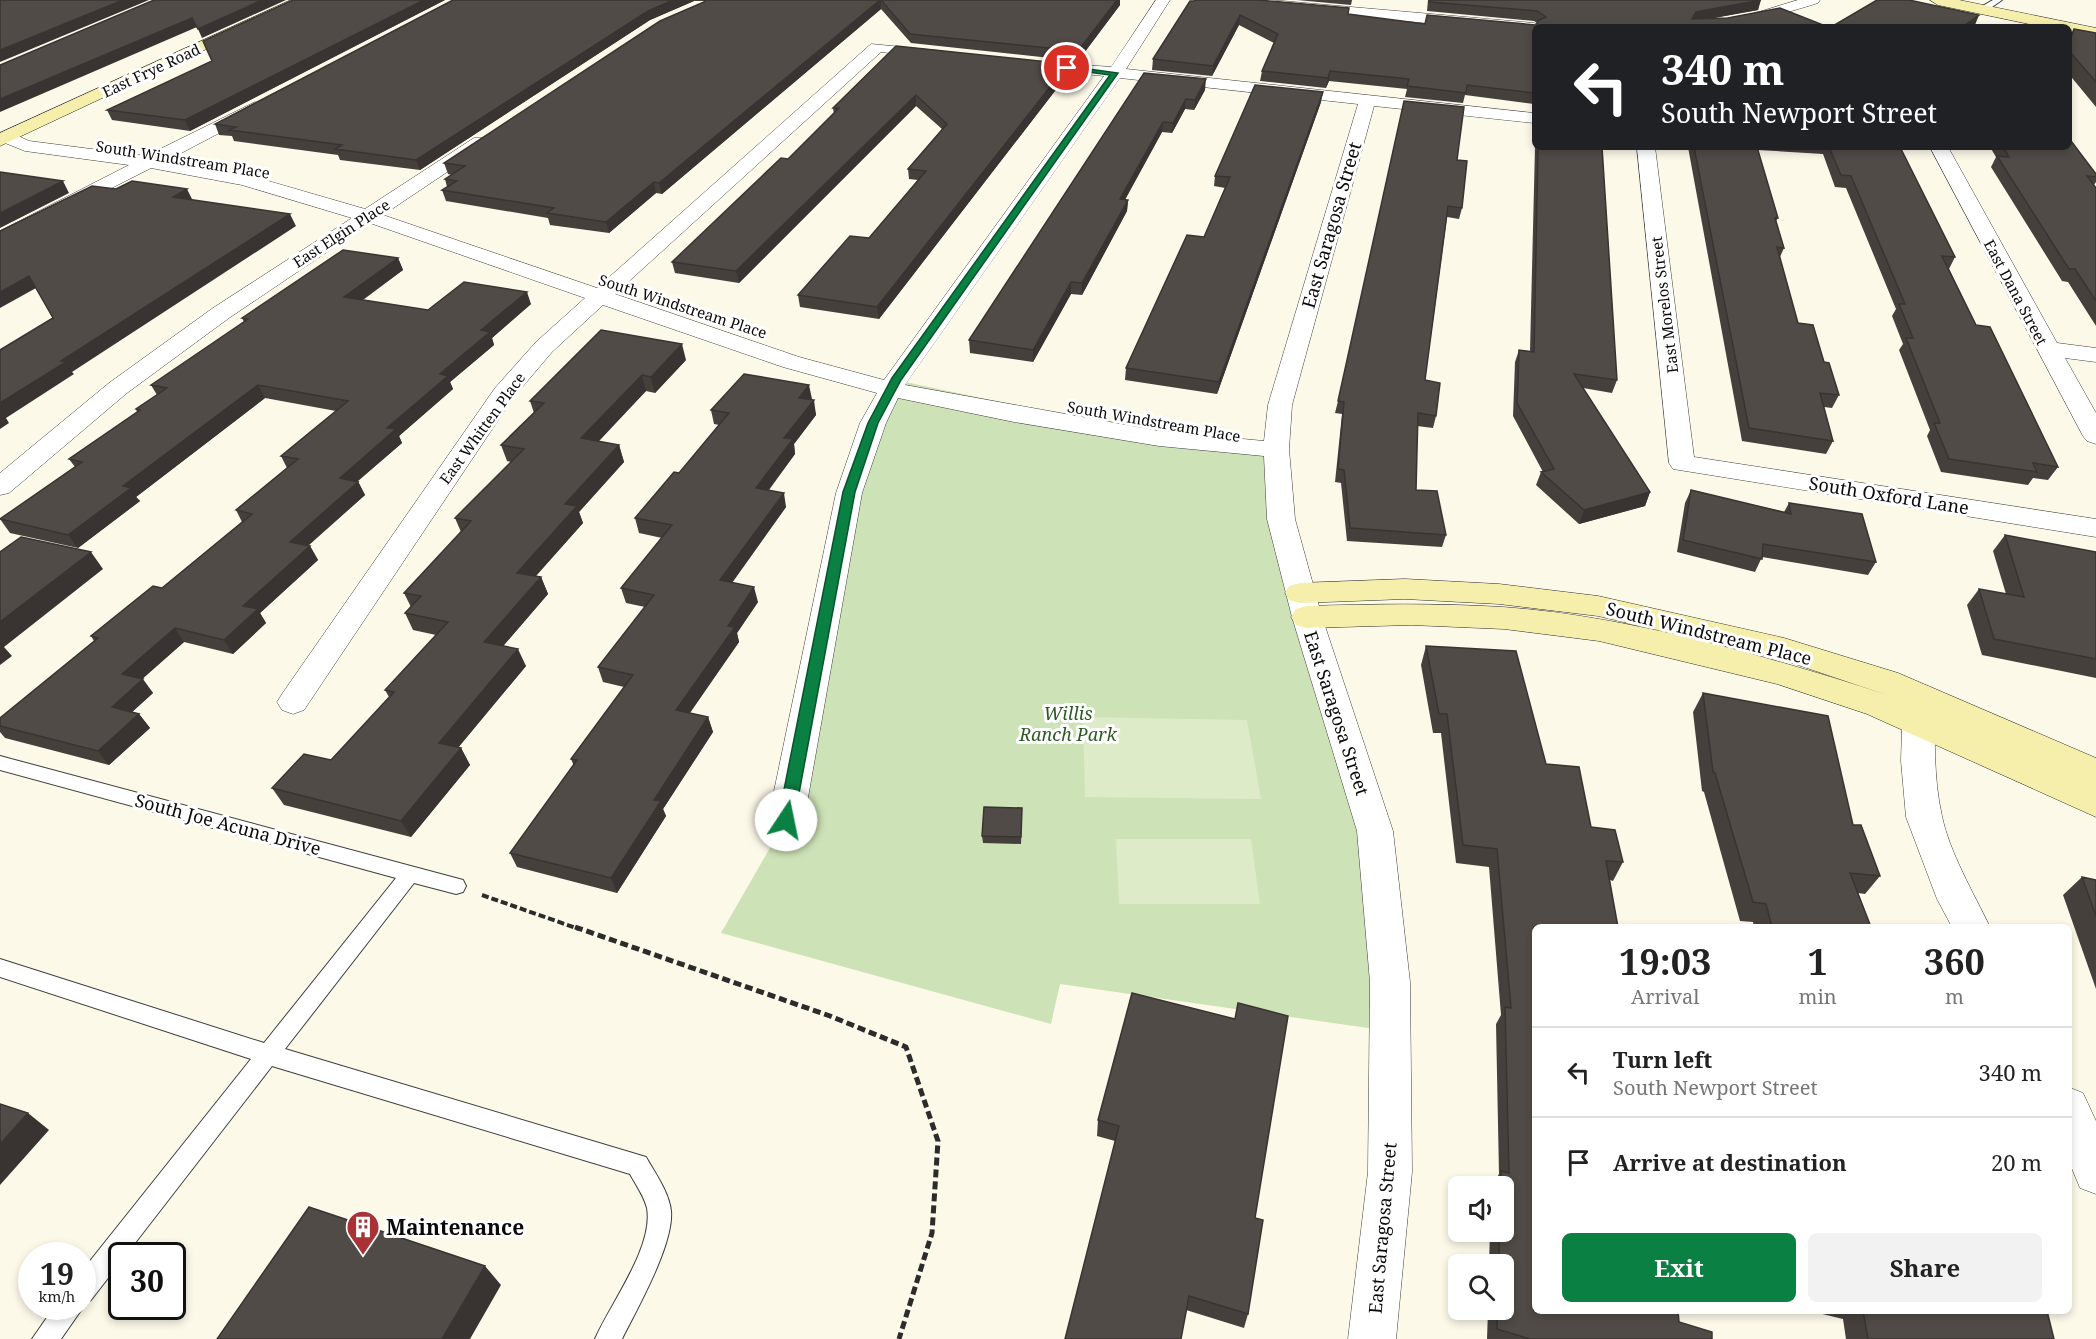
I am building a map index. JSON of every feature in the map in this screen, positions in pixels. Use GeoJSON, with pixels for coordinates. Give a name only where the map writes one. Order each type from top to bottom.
{"type":"FeatureCollection","features":[{"type":"Feature","properties":{"kind":"street","name":"East Frye Road"},"geometry":{"type":"LineString","coordinates":[[3,139],[303,0]]}},
{"type":"Feature","properties":{"kind":"street"},"geometry":{"type":"LineString","coordinates":[[786,820],[849,492],[873,423],[896,381],[1115,73],[1163,0]]}},
{"type":"Feature","properties":{"kind":"street"},"geometry":{"type":"LineString","coordinates":[[1222,0],[1532,28]]}},
{"type":"Feature","properties":{"kind":"street"},"geometry":{"type":"LineString","coordinates":[[1388,15],[1392,0]]}},
{"type":"Feature","properties":{"kind":"street"},"geometry":{"type":"LineString","coordinates":[[1717,24],[1754,18],[1813,0]]}},
{"type":"Feature","properties":{"kind":"street"},"geometry":{"type":"LineString","coordinates":[[1938,0],[2052,24]]}},
{"type":"Feature","properties":{"kind":"street"},"geometry":{"type":"LineString","coordinates":[[2072,28],[2096,33]]}},
{"type":"Feature","properties":{"kind":"street","name":"East Whitten Place"},"geometry":{"type":"LineString","coordinates":[[293,702],[504,393],[544,347],[877,47],[948,55]]}},
{"type":"Feature","properties":{"kind":"street"},"geometry":{"type":"LineString","coordinates":[[1008,61],[1532,118]]}},
{"type":"Feature","properties":{"kind":"street"},"geometry":{"type":"LineString","coordinates":[[0,239],[271,98]]}},
{"type":"Feature","properties":{"kind":"street","name":"East Saragosa Street"},"geometry":{"type":"LineString","coordinates":[[1367,101],[1280,405],[1276,449],[1281,519],[1303,605],[1375,831],[1390,982],[1390,1172],[1372,1339]]}},
{"type":"Feature","properties":{"kind":"street","name":"East Elgin Place"},"geometry":{"type":"LineString","coordinates":[[0,487],[118,388],[221,312],[500,129]]}},
{"type":"Feature","properties":{"kind":"street","name":"South Windstream Place"},"geometry":{"type":"LineString","coordinates":[[3,139],[25,146],[156,158],[374,212],[607,290],[792,362],[896,381],[1014,414],[1228,449],[1276,449]]}},
{"type":"Feature","properties":{"kind":"street","name":"East Morelos Street"},"geometry":{"type":"LineString","coordinates":[[1646,150],[1682,463]]}},
{"type":"Feature","properties":{"kind":"street","name":"East Dana Street"},"geometry":{"type":"LineString","coordinates":[[1941,150],[2046,348],[2096,436]]}},
{"type":"Feature","properties":{"kind":"street"},"geometry":{"type":"LineString","coordinates":[[2046,348],[2096,355]]}},
{"type":"Feature","properties":{"kind":"street","name":"South Oxford Lane"},"geometry":{"type":"LineString","coordinates":[[1682,463],[2096,528]]}},
{"type":"Feature","properties":{"kind":"street","name":"South Windstream Place"},"geometry":{"type":"LineString","coordinates":[[1303,605],[1412,614],[1504,618],[1599,630],[1782,673],[1879,705],[1918,708],[2011,734],[2096,774]]}},
{"type":"Feature","properties":{"kind":"street","name":"South Windstream Place"},"geometry":{"type":"LineString","coordinates":[[1918,708],[2096,803]]}},
{"type":"Feature","properties":{"kind":"street"},"geometry":{"type":"LineString","coordinates":[[1918,708],[1918,761],[1924,818],[1956,899],[1969,924]]}},
{"type":"Feature","properties":{"kind":"street"},"geometry":{"type":"LineString","coordinates":[[2072,1116],[2096,1172]]}},
{"type":"Feature","properties":{"kind":"lane"},"geometry":{"type":"LineString","coordinates":[[1982,10],[1998,0]]}},
{"type":"Feature","properties":{"kind":"lane","name":"South Joe Acuna Drive"},"geometry":{"type":"LineString","coordinates":[[0,763],[456,886]]}},
{"type":"Feature","properties":{"kind":"lane"},"geometry":{"type":"LineString","coordinates":[[96,1274],[410,874]]}},
{"type":"Feature","properties":{"kind":"lane"},"geometry":{"type":"LineString","coordinates":[[0,968],[267,1054],[638,1166],[653,1191],[660,1213],[651,1248],[608,1339]]}},
{"type":"Feature","properties":{"kind":"lane"},"geometry":{"type":"LineString","coordinates":[[45,1339],[60,1320]]}},
{"type":"Feature","properties":{"kind":"path"},"geometry":{"type":"LineString","coordinates":[[456,886],[830,1016],[906,1047],[938,1141],[932,1233],[899,1339]]}},
{"type":"Feature","properties":{"kind":"green space","name":"Willis Ranch Park"},"geometry":{"type":"Polygon","coordinates":[[[896,380],[1005,403],[1276,449],[1375,831],[1389,1031],[1060,984],[1051,1024],[721,933],[786,820],[849,493],[896,380]]]}},
{"type":"Feature","properties":{"kind":"green space"},"geometry":{"type":"Polygon","coordinates":[[[1083,717],[1247,720],[1261,799],[1085,797],[1083,717]]]}},
{"type":"Feature","properties":{"kind":"green space"},"geometry":{"type":"Polygon","coordinates":[[[1116,839],[1251,839],[1260,904],[1119,904],[1116,839]]]}},
{"type":"Feature","properties":{"kind":"building"},"geometry":{"type":"Polygon","coordinates":[[[0,0],[123,0],[0,50],[0,0]]]}},
{"type":"Feature","properties":{"kind":"building"},"geometry":{"type":"Polygon","coordinates":[[[154,0],[262,0],[198,29],[192,18],[0,99],[0,65],[154,0]]]}},
{"type":"Feature","properties":{"kind":"building"},"geometry":{"type":"Polygon","coordinates":[[[293,0],[424,0],[185,120],[107,110],[212,61],[203,41],[293,0]]]}},
{"type":"Feature","properties":{"kind":"building"},"geometry":{"type":"Polygon","coordinates":[[[453,0],[673,0],[648,11],[416,160],[335,149],[342,145],[229,130],[236,127],[215,124],[453,0]]]}},
{"type":"Feature","properties":{"kind":"building"},"geometry":{"type":"Polygon","coordinates":[[[705,0],[880,0],[659,183],[654,182],[606,222],[547,213],[554,208],[442,190],[457,181],[445,179],[465,166],[444,163],[660,21],[705,0]]]}},
{"type":"Feature","properties":{"kind":"building"},"geometry":{"type":"Polygon","coordinates":[[[881,0],[1117,0],[1078,51],[910,34],[881,0]]]}},
{"type":"Feature","properties":{"kind":"building"},"geometry":{"type":"Polygon","coordinates":[[[1258,0],[1349,8],[1348,14],[1425,24],[1427,15],[1532,25],[1532,93],[1467,85],[1466,93],[1407,86],[1409,79],[1330,71],[1328,78],[1262,71],[1278,34],[1240,15],[1213,66],[1153,59],[1190,1],[1258,0]]]}},
{"type":"Feature","properties":{"kind":"building"},"geometry":{"type":"Polygon","coordinates":[[[1429,0],[1761,0],[1696,12],[1692,19],[1728,18],[1780,8],[1820,24],[1537,24],[1546,17],[1537,11],[1429,2],[1429,0]]]}},
{"type":"Feature","properties":{"kind":"building"},"geometry":{"type":"Polygon","coordinates":[[[1877,0],[1909,0],[1979,15],[1966,24],[1836,24],[1877,0]]]}},
{"type":"Feature","properties":{"kind":"building"},"geometry":{"type":"Polygon","coordinates":[[[2074,29],[2096,33],[2096,82],[2072,55],[2074,29]]]}},
{"type":"Feature","properties":{"kind":"building"},"geometry":{"type":"Polygon","coordinates":[[[896,46],[1068,64],[877,307],[798,295],[850,236],[869,238],[926,171],[908,169],[947,124],[916,95],[736,271],[672,262],[781,158],[788,159],[839,108],[833,108],[896,46]]]}},
{"type":"Feature","properties":{"kind":"building"},"geometry":{"type":"Polygon","coordinates":[[[1144,73],[1206,79],[1195,100],[1186,99],[1173,123],[1163,122],[1120,199],[1128,200],[1082,283],[1071,282],[1033,350],[969,340],[1144,73]]]}},
{"type":"Feature","properties":{"kind":"building"},"geometry":{"type":"Polygon","coordinates":[[[1255,85],[1323,92],[1219,382],[1126,368],[1187,235],[1204,237],[1230,177],[1215,176],[1255,85]]]}},
{"type":"Feature","properties":{"kind":"building"},"geometry":{"type":"Polygon","coordinates":[[[1404,101],[1464,107],[1457,160],[1467,161],[1462,208],[1448,206],[1425,380],[1440,383],[1436,416],[1418,413],[1416,490],[1437,491],[1446,535],[1350,528],[1344,470],[1338,469],[1344,402],[1338,401],[1404,101]]]}},
{"type":"Feature","properties":{"kind":"building"},"geometry":{"type":"Polygon","coordinates":[[[2072,142],[2096,174],[2096,177],[2087,176],[2096,188],[2096,301],[2075,269],[2069,269],[1997,156],[2009,157],[2005,150],[2072,150],[2072,142]]]}},
{"type":"Feature","properties":{"kind":"building"},"geometry":{"type":"Polygon","coordinates":[[[1538,150],[1602,150],[1617,380],[1574,374],[1650,492],[1584,510],[1541,472],[1554,469],[1517,403],[1519,350],[1534,352],[1538,150]]]}},
{"type":"Feature","properties":{"kind":"building"},"geometry":{"type":"Polygon","coordinates":[[[1695,150],[1758,150],[1778,218],[1775,218],[1784,248],[1777,247],[1798,323],[1813,325],[1824,362],[1829,363],[1839,395],[1820,393],[1833,441],[1749,428],[1695,150]]]}},
{"type":"Feature","properties":{"kind":"building"},"geometry":{"type":"Polygon","coordinates":[[[1830,150],[1902,150],[1955,257],[1942,256],[1976,325],[1990,327],[2058,467],[2033,463],[2037,472],[1949,459],[1934,423],[1940,423],[1906,338],[1913,338],[1899,304],[1905,304],[1851,176],[1841,175],[1830,150]]]}},
{"type":"Feature","properties":{"kind":"building"},"geometry":{"type":"Polygon","coordinates":[[[0,172],[63,181],[0,213],[0,172]]]}},
{"type":"Feature","properties":{"kind":"building"},"geometry":{"type":"Polygon","coordinates":[[[132,181],[187,189],[173,197],[290,214],[61,361],[66,362],[0,403],[0,350],[53,318],[29,276],[0,292],[0,231],[92,186],[116,189],[132,181]]]}},
{"type":"Feature","properties":{"kind":"building"},"geometry":{"type":"Polygon","coordinates":[[[343,250],[398,258],[344,297],[428,310],[464,282],[527,292],[481,330],[490,332],[440,374],[448,376],[387,428],[396,429],[340,478],[358,482],[290,542],[310,546],[243,606],[258,609],[224,640],[175,628],[122,674],[143,679],[112,707],[139,714],[98,751],[0,726],[0,718],[98,638],[91,636],[153,586],[162,588],[252,514],[236,510],[298,459],[281,456],[348,401],[258,385],[123,486],[131,488],[68,535],[0,519],[82,462],[69,459],[140,410],[136,409],[167,388],[151,385],[248,319],[242,318],[343,250]]]}},
{"type":"Feature","properties":{"kind":"building"},"geometry":{"type":"Polygon","coordinates":[[[601,330],[682,344],[651,377],[642,375],[581,438],[619,445],[565,504],[577,506],[517,573],[541,577],[484,642],[518,649],[439,743],[461,748],[401,821],[272,788],[304,754],[331,760],[394,692],[385,690],[448,622],[405,613],[421,596],[404,593],[471,521],[455,518],[524,449],[501,445],[544,403],[530,401],[601,330]]]}},
{"type":"Feature","properties":{"kind":"building"},"geometry":{"type":"Polygon","coordinates":[[[744,374],[809,385],[799,398],[814,400],[784,438],[793,439],[756,488],[784,493],[720,580],[754,587],[728,626],[735,627],[676,710],[708,717],[654,800],[661,801],[611,878],[510,853],[577,760],[571,759],[633,675],[598,667],[654,595],[621,588],[672,525],[635,518],[674,472],[679,473],[729,413],[711,410],[744,374]]]}},
{"type":"Feature","properties":{"kind":"building"},"geometry":{"type":"Polygon","coordinates":[[[1691,490],[1791,514],[1789,503],[1862,514],[1876,562],[1763,544],[1762,559],[1683,540],[1691,490]]]}},
{"type":"Feature","properties":{"kind":"building"},"geometry":{"type":"Polygon","coordinates":[[[2005,535],[2096,552],[2096,659],[1994,639],[1979,589],[2024,597],[2005,535]]]}},
{"type":"Feature","properties":{"kind":"building"},"geometry":{"type":"Polygon","coordinates":[[[21,537],[91,552],[0,622],[0,552],[21,537]]]}},
{"type":"Feature","properties":{"kind":"building"},"geometry":{"type":"Polygon","coordinates":[[[1426,646],[1516,651],[1546,764],[1579,767],[1591,827],[1615,830],[1623,862],[1606,861],[1617,924],[1532,924],[1532,1314],[1678,1314],[1679,1322],[1712,1332],[1712,1339],[1530,1339],[1497,1329],[1497,1320],[1514,1320],[1514,1254],[1499,1254],[1499,1242],[1514,1242],[1514,1176],[1501,1176],[1501,1171],[1509,1173],[1505,1007],[1511,1008],[1497,849],[1463,845],[1447,714],[1439,714],[1426,646]]]}},
{"type":"Feature","properties":{"kind":"building"},"geometry":{"type":"Polygon","coordinates":[[[1703,693],[1828,716],[1853,825],[1861,825],[1880,876],[1850,873],[1870,924],[1771,924],[1766,904],[1753,902],[1713,772],[1703,693]]]}},
{"type":"Feature","properties":{"kind":"building"},"geometry":{"type":"Polygon","coordinates":[[[984,807],[1022,808],[1021,837],[982,836],[984,807]]]}},
{"type":"Feature","properties":{"kind":"building"},"geometry":{"type":"Polygon","coordinates":[[[2082,877],[2096,880],[2096,916],[2082,877]]]}},
{"type":"Feature","properties":{"kind":"building"},"geometry":{"type":"Polygon","coordinates":[[[1132,993],[1235,1019],[1238,1003],[1288,1016],[1255,1218],[1263,1220],[1248,1314],[1189,1296],[1181,1339],[1065,1339],[1119,1126],[1098,1120],[1132,993]]]}},
{"type":"Feature","properties":{"kind":"building"},"geometry":{"type":"Polygon","coordinates":[[[0,1104],[28,1113],[0,1144],[0,1104]]]}},
{"type":"Feature","properties":{"kind":"building","name":"Maintenance"},"geometry":{"type":"Polygon","coordinates":[[[309,1207],[485,1266],[442,1339],[217,1339],[309,1207]]]}},
{"type":"Feature","properties":{"kind":"building"},"geometry":{"type":"Polygon","coordinates":[[[1864,1314],[2048,1314],[2054,1339],[1868,1339],[1864,1314]]]}},
{"type":"Feature","properties":{"kind":"place","name":"Maintenance"},"geometry":{"type":"Point","coordinates":[363,1256]}},
{"type":"Feature","properties":{"kind":"route"},"geometry":{"type":"LineString","coordinates":[[786,820],[849,492],[873,423],[896,380],[1115,73],[1067,68]]}}]}
